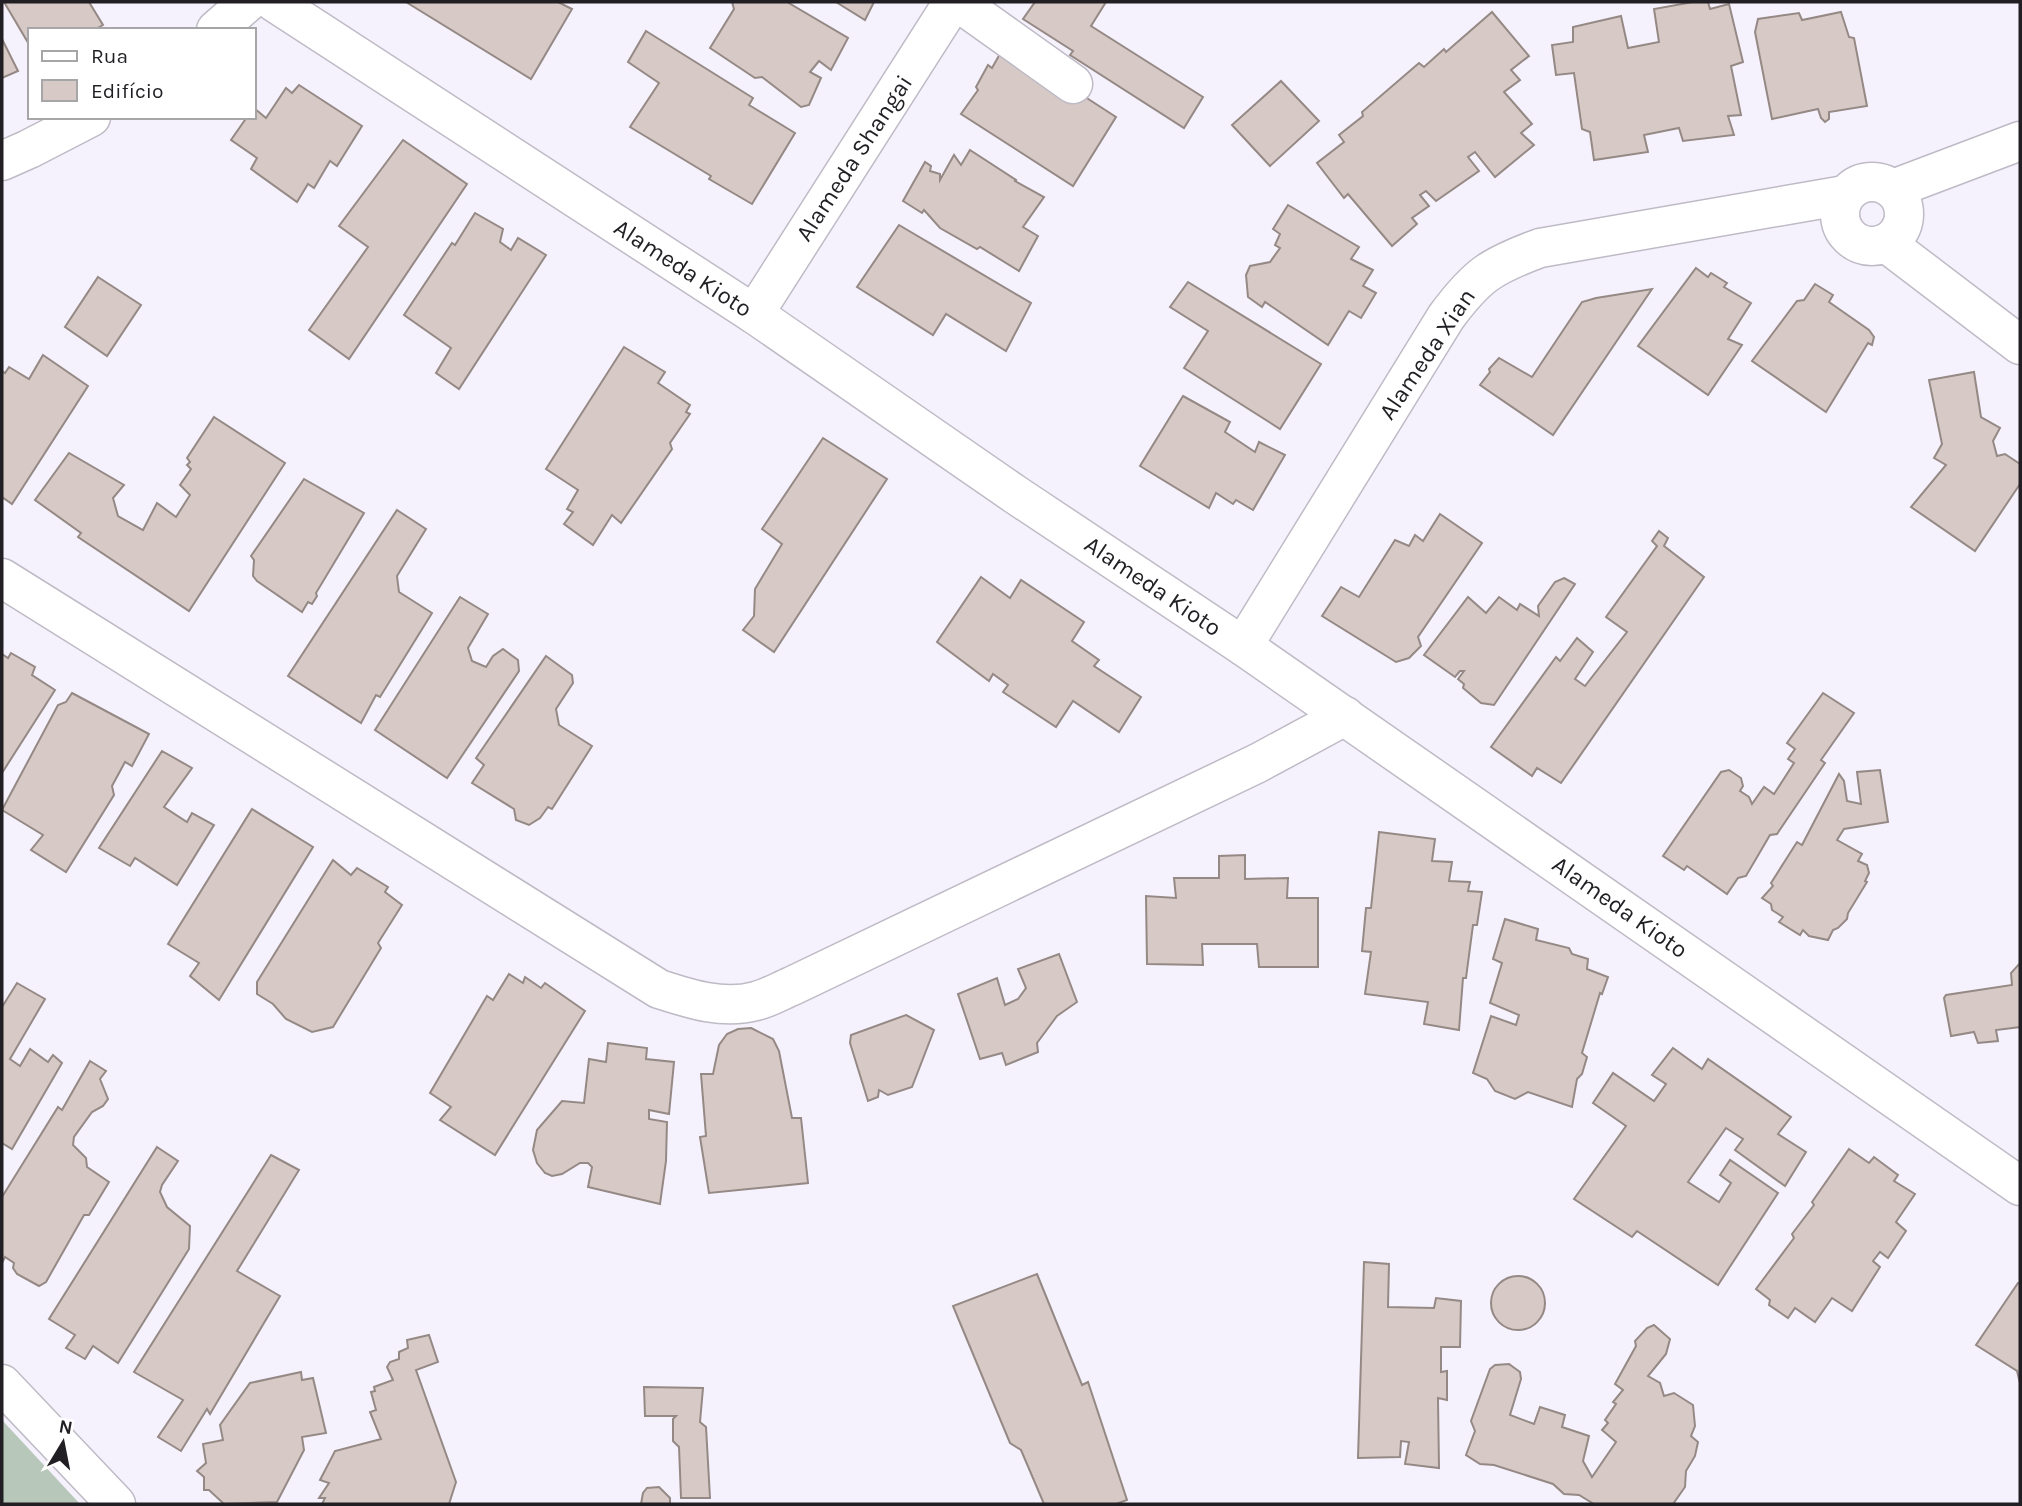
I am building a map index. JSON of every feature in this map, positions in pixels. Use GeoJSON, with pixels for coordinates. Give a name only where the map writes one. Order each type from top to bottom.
{"type":"FeatureCollection","features":[{"type":"Feature","properties":{"kind":"street"},"geometry":{"type":"LineString","coordinates":[[218,28],[248,2]]}},
{"type":"Feature","properties":{"kind":"street","name":"Alameda Kioto"},"geometry":{"type":"LineString","coordinates":[[274,2],[754,314],[1016,495],[1345,716],[2020,1186]]}},
{"type":"Feature","properties":{"kind":"street"},"geometry":{"type":"LineString","coordinates":[[956,2],[1073,84]]}},
{"type":"Feature","properties":{"kind":"street","name":"Alameda Shangai"},"geometry":{"type":"LineString","coordinates":[[754,314],[956,2]]}},
{"type":"Feature","properties":{"kind":"street"},"geometry":{"type":"LineString","coordinates":[[2,161],[87,119]]}},
{"type":"Feature","properties":{"kind":"street"},"geometry":{"type":"LineString","coordinates":[[1893,189],[2020,141]]}},
{"type":"Feature","properties":{"kind":"street"},"geometry":{"type":"LineString","coordinates":[[1873,181],[1884,183],[1893,189],[1905,207],[1902,228],[1895,237],[1886,243],[1866,246],[1848,235],[1840,216],[1845,195],[1853,187],[1873,181]]}},
{"type":"Feature","properties":{"kind":"street","name":"Alameda Xian"},"geometry":{"type":"LineString","coordinates":[[1243,646],[1446,317],[1478,279],[1503,262],[1540,248],[1845,195]]}},
{"type":"Feature","properties":{"kind":"street"},"geometry":{"type":"LineString","coordinates":[[1886,243],[2020,345]]}},
{"type":"Feature","properties":{"kind":"street"},"geometry":{"type":"LineString","coordinates":[[2,578],[659,989],[723,1005],[756,1001],[792,986],[1258,764],[1345,716]]}},
{"type":"Feature","properties":{"kind":"street"},"geometry":{"type":"LineString","coordinates":[[2,1384],[116,1504]]}},
{"type":"Feature","properties":{"kind":"green space"},"geometry":{"type":"Polygon","coordinates":[[[2,1420],[80,1504],[2,1504],[2,1420]]]}},
{"type":"Feature","properties":{"kind":"building"},"geometry":{"type":"Polygon","coordinates":[[[4,2],[89,2],[103,25],[98,28],[28,28],[28,43],[4,2]]]}},
{"type":"Feature","properties":{"kind":"building"},"geometry":{"type":"Polygon","coordinates":[[[406,2],[558,2],[572,9],[531,79],[406,2]]]}},
{"type":"Feature","properties":{"kind":"building"},"geometry":{"type":"Polygon","coordinates":[[[732,2],[787,2],[848,38],[831,70],[819,61],[810,72],[821,78],[809,105],[801,107],[762,77],[755,78],[710,48],[734,9],[732,2]]]}},
{"type":"Feature","properties":{"kind":"building"},"geometry":{"type":"Polygon","coordinates":[[[836,2],[874,2],[865,20],[836,2]]]}},
{"type":"Feature","properties":{"kind":"building"},"geometry":{"type":"Polygon","coordinates":[[[1035,2],[1106,2],[1091,26],[1203,97],[1184,128],[1070,55],[1073,51],[1023,19],[1035,2]]]}},
{"type":"Feature","properties":{"kind":"building"},"geometry":{"type":"Polygon","coordinates":[[[1708,2],[1710,9],[1729,4],[1743,62],[1731,66],[1741,115],[1728,116],[1734,135],[1683,141],[1679,128],[1644,135],[1648,152],[1594,160],[1590,132],[1582,129],[1574,73],[1556,75],[1552,45],[1573,42],[1573,27],[1621,16],[1628,48],[1659,42],[1654,9],[1708,2]]]}},
{"type":"Feature","properties":{"kind":"building"},"geometry":{"type":"Polygon","coordinates":[[[1492,12],[1529,56],[1511,70],[1520,80],[1504,92],[1532,124],[1521,133],[1534,145],[1495,177],[1475,152],[1468,157],[1479,171],[1436,201],[1426,191],[1420,195],[1429,206],[1412,218],[1417,224],[1392,246],[1348,194],[1344,198],[1317,163],[1344,142],[1339,135],[1363,116],[1362,112],[1419,63],[1424,67],[1444,49],[1446,52],[1492,12]]]}},
{"type":"Feature","properties":{"kind":"building"},"geometry":{"type":"Polygon","coordinates":[[[1841,12],[1849,37],[1854,38],[1867,106],[1829,112],[1829,119],[1825,122],[1818,109],[1772,119],[1755,32],[1758,19],[1799,13],[1802,20],[1841,12]]]}},
{"type":"Feature","properties":{"kind":"building"},"geometry":{"type":"Polygon","coordinates":[[[646,31],[753,98],[749,105],[795,133],[752,204],[630,127],[659,83],[628,62],[646,31]]]}},
{"type":"Feature","properties":{"kind":"building"},"geometry":{"type":"Polygon","coordinates":[[[2,39],[18,71],[2,78],[2,39]]]}},
{"type":"Feature","properties":{"kind":"building"},"geometry":{"type":"Polygon","coordinates":[[[1005,45],[1116,117],[1073,186],[961,114],[978,90],[976,87],[988,65],[992,68],[1005,45]]]}},
{"type":"Feature","properties":{"kind":"building"},"geometry":{"type":"Polygon","coordinates":[[[1281,81],[1319,121],[1270,166],[1232,125],[1281,81]]]}},
{"type":"Feature","properties":{"kind":"building"},"geometry":{"type":"Polygon","coordinates":[[[299,85],[362,126],[337,166],[330,161],[314,188],[308,184],[297,202],[251,169],[257,158],[231,140],[246,119],[256,119],[256,110],[266,118],[286,88],[292,93],[299,85]]]}},
{"type":"Feature","properties":{"kind":"building"},"geometry":{"type":"Polygon","coordinates":[[[403,140],[467,184],[349,359],[309,330],[368,247],[339,226],[403,140]]]}},
{"type":"Feature","properties":{"kind":"building"},"geometry":{"type":"Polygon","coordinates":[[[970,150],[1044,197],[1023,227],[1038,236],[1019,271],[980,247],[977,249],[940,228],[924,210],[922,213],[903,201],[925,162],[931,166],[930,171],[940,174],[940,180],[954,155],[961,165],[970,150]]]}},
{"type":"Feature","properties":{"kind":"building"},"geometry":{"type":"Polygon","coordinates":[[[1288,205],[1359,247],[1351,259],[1373,270],[1363,286],[1376,293],[1361,318],[1349,311],[1328,345],[1265,302],[1262,307],[1248,297],[1246,275],[1250,266],[1270,262],[1280,248],[1275,245],[1280,234],[1273,229],[1288,205]]]}},
{"type":"Feature","properties":{"kind":"building"},"geometry":{"type":"Polygon","coordinates":[[[475,213],[503,229],[500,242],[511,250],[518,238],[546,255],[459,389],[436,373],[451,348],[404,315],[475,213]]]}},
{"type":"Feature","properties":{"kind":"building"},"geometry":{"type":"Polygon","coordinates":[[[899,225],[1031,303],[1006,351],[946,314],[933,335],[857,287],[899,225]]]}},
{"type":"Feature","properties":{"kind":"building"},"geometry":{"type":"Polygon","coordinates":[[[1696,268],[1708,277],[1711,273],[1727,283],[1724,287],[1751,303],[1728,339],[1742,345],[1708,395],[1638,346],[1696,268]]]}},
{"type":"Feature","properties":{"kind":"building"},"geometry":{"type":"Polygon","coordinates":[[[98,277],[141,305],[107,356],[65,327],[98,277]]]}},
{"type":"Feature","properties":{"kind":"building"},"geometry":{"type":"Polygon","coordinates":[[[1188,282],[1321,364],[1280,429],[1184,368],[1208,331],[1170,307],[1188,282]]]}},
{"type":"Feature","properties":{"kind":"building"},"geometry":{"type":"Polygon","coordinates":[[[1815,284],[1833,295],[1829,302],[1869,330],[1874,337],[1872,345],[1868,343],[1826,412],[1752,361],[1797,301],[1804,300],[1815,284]]]}},
{"type":"Feature","properties":{"kind":"building"},"geometry":{"type":"Polygon","coordinates":[[[1652,289],[1553,435],[1480,385],[1499,358],[1532,377],[1582,302],[1652,289]]]}},
{"type":"Feature","properties":{"kind":"building"},"geometry":{"type":"Polygon","coordinates":[[[624,347],[665,372],[658,383],[690,405],[686,412],[690,414],[670,443],[672,449],[621,523],[612,515],[593,545],[564,524],[573,512],[567,509],[578,490],[546,469],[624,347]]]}},
{"type":"Feature","properties":{"kind":"building"},"geometry":{"type":"Polygon","coordinates":[[[43,355],[88,386],[12,504],[2,497],[2,371],[5,373],[9,367],[29,379],[43,355]]]}},
{"type":"Feature","properties":{"kind":"building"},"geometry":{"type":"Polygon","coordinates":[[[1974,372],[1981,417],[2000,428],[1993,441],[1997,456],[2005,454],[2020,464],[2020,484],[1975,551],[1911,507],[1946,465],[1934,458],[1942,444],[1929,380],[1974,372]]]}},
{"type":"Feature","properties":{"kind":"building"},"geometry":{"type":"Polygon","coordinates":[[[1183,396],[1230,422],[1225,432],[1255,452],[1259,442],[1285,455],[1253,510],[1236,500],[1233,504],[1216,493],[1209,508],[1140,466],[1183,396]]]}},
{"type":"Feature","properties":{"kind":"building"},"geometry":{"type":"Polygon","coordinates":[[[214,417],[285,463],[189,611],[78,537],[81,533],[35,500],[69,453],[124,485],[113,498],[118,516],[143,530],[157,503],[176,517],[190,495],[180,485],[191,469],[187,465],[190,462],[187,458],[214,417]]]}},
{"type":"Feature","properties":{"kind":"building"},"geometry":{"type":"Polygon","coordinates":[[[823,438],[887,479],[774,652],[743,630],[754,616],[755,589],[782,544],[762,529],[823,438]]]}},
{"type":"Feature","properties":{"kind":"building"},"geometry":{"type":"Polygon","coordinates":[[[304,479],[364,513],[312,604],[308,602],[302,612],[257,581],[253,576],[254,560],[251,556],[304,479]]]}},
{"type":"Feature","properties":{"kind":"building"},"geometry":{"type":"Polygon","coordinates":[[[397,510],[426,529],[397,576],[399,592],[432,613],[380,697],[376,695],[361,723],[288,676],[397,510]]]}},
{"type":"Feature","properties":{"kind":"building"},"geometry":{"type":"Polygon","coordinates":[[[1440,514],[1482,543],[1418,637],[1421,646],[1409,658],[1396,662],[1322,616],[1341,587],[1359,597],[1395,540],[1409,546],[1415,535],[1423,541],[1440,514]]]}},
{"type":"Feature","properties":{"kind":"building"},"geometry":{"type":"Polygon","coordinates":[[[1659,531],[1668,538],[1664,546],[1704,577],[1561,783],[1537,768],[1532,776],[1491,747],[1556,657],[1560,661],[1577,638],[1593,652],[1575,679],[1585,686],[1627,632],[1606,617],[1657,546],[1652,541],[1659,531]]]}},
{"type":"Feature","properties":{"kind":"building"},"geometry":{"type":"Polygon","coordinates":[[[981,577],[1010,598],[1021,580],[1084,622],[1072,641],[1099,660],[1094,666],[1141,697],[1119,732],[1073,701],[1056,727],[1003,692],[1008,685],[993,674],[989,681],[937,642],[981,577]]]}},
{"type":"Feature","properties":{"kind":"building"},"geometry":{"type":"Polygon","coordinates":[[[1564,578],[1575,584],[1494,705],[1481,703],[1463,688],[1464,684],[1458,679],[1464,671],[1460,671],[1455,677],[1424,655],[1468,597],[1486,613],[1499,597],[1517,610],[1520,604],[1539,616],[1538,606],[1555,582],[1564,578]]]}},
{"type":"Feature","properties":{"kind":"building"},"geometry":{"type":"Polygon","coordinates":[[[460,597],[488,614],[468,648],[472,661],[486,667],[493,656],[503,649],[518,660],[519,671],[447,778],[375,730],[460,597]]]}},
{"type":"Feature","properties":{"kind":"building"},"geometry":{"type":"Polygon","coordinates":[[[11,653],[35,667],[32,675],[55,690],[2,773],[2,654],[8,658],[11,653]]]}},
{"type":"Feature","properties":{"kind":"building"},"geometry":{"type":"Polygon","coordinates":[[[546,656],[572,675],[573,683],[556,709],[559,725],[592,746],[552,809],[548,807],[540,818],[529,825],[516,820],[514,809],[472,783],[484,765],[476,758],[546,656]]]}},
{"type":"Feature","properties":{"kind":"building"},"geometry":{"type":"Polygon","coordinates":[[[72,693],[149,734],[132,766],[125,762],[112,786],[114,795],[66,872],[31,850],[43,835],[2,810],[58,705],[66,702],[72,693]]]}},
{"type":"Feature","properties":{"kind":"building"},"geometry":{"type":"Polygon","coordinates":[[[1823,693],[1854,713],[1821,760],[1825,763],[1777,834],[1770,835],[1746,876],[1738,878],[1727,894],[1687,866],[1684,870],[1663,856],[1721,772],[1729,770],[1741,778],[1743,786],[1740,791],[1749,797],[1752,804],[1764,787],[1774,794],[1794,763],[1788,759],[1795,749],[1787,743],[1823,693]]]}},
{"type":"Feature","properties":{"kind":"building"},"geometry":{"type":"Polygon","coordinates":[[[162,751],[192,768],[164,807],[187,822],[192,813],[214,825],[177,885],[135,858],[130,866],[99,848],[162,751]]]}},
{"type":"Feature","properties":{"kind":"building"},"geometry":{"type":"Polygon","coordinates":[[[1880,770],[1888,822],[1844,829],[1837,840],[1862,854],[1858,861],[1867,865],[1867,882],[1847,919],[1833,930],[1828,940],[1809,936],[1803,930],[1800,935],[1779,922],[1783,917],[1772,910],[1771,904],[1762,898],[1773,886],[1771,883],[1797,842],[1802,845],[1839,774],[1844,781],[1847,801],[1861,804],[1857,772],[1880,770]]]}},
{"type":"Feature","properties":{"kind":"building"},"geometry":{"type":"Polygon","coordinates":[[[252,809],[313,847],[219,1000],[190,976],[199,963],[168,944],[252,809]]]}},
{"type":"Feature","properties":{"kind":"building"},"geometry":{"type":"Polygon","coordinates":[[[1379,832],[1435,839],[1432,861],[1452,862],[1449,881],[1470,882],[1468,891],[1482,892],[1477,925],[1473,925],[1466,978],[1463,978],[1459,1030],[1424,1024],[1428,1002],[1365,994],[1371,952],[1362,951],[1366,908],[1371,908],[1379,832]]]}},
{"type":"Feature","properties":{"kind":"building"},"geometry":{"type":"Polygon","coordinates":[[[1245,855],[1245,879],[1288,878],[1287,898],[1318,898],[1318,967],[1259,967],[1257,944],[1202,944],[1203,965],[1147,964],[1146,896],[1176,898],[1174,878],[1219,878],[1219,856],[1245,855]]]}},
{"type":"Feature","properties":{"kind":"building"},"geometry":{"type":"Polygon","coordinates":[[[333,860],[351,875],[357,868],[388,887],[385,892],[402,905],[378,943],[381,948],[333,1027],[312,1032],[286,1019],[273,1004],[257,994],[257,982],[333,860]]]}},
{"type":"Feature","properties":{"kind":"building"},"geometry":{"type":"Polygon","coordinates":[[[1505,919],[1538,929],[1536,940],[1569,948],[1572,954],[1588,959],[1587,969],[1608,977],[1602,994],[1600,993],[1582,1053],[1587,1057],[1582,1074],[1577,1079],[1572,1107],[1528,1092],[1515,1099],[1495,1091],[1487,1079],[1473,1073],[1491,1016],[1516,1025],[1519,1015],[1490,1003],[1502,963],[1493,959],[1505,919]]]}},
{"type":"Feature","properties":{"kind":"building"},"geometry":{"type":"Polygon","coordinates":[[[1059,954],[1077,1002],[1057,1016],[1037,1043],[1038,1052],[1006,1065],[1002,1053],[980,1059],[958,994],[997,978],[1005,1005],[1018,999],[1026,988],[1018,969],[1059,954]]]}},
{"type":"Feature","properties":{"kind":"building"},"geometry":{"type":"Polygon","coordinates":[[[2020,963],[2020,1027],[1996,1030],[1998,1041],[1978,1043],[1974,1032],[1951,1036],[1944,998],[1946,995],[2012,985],[2011,973],[2020,963]]]}},
{"type":"Feature","properties":{"kind":"building"},"geometry":{"type":"Polygon","coordinates":[[[509,974],[523,983],[525,977],[541,988],[545,983],[585,1011],[495,1155],[440,1120],[451,1107],[430,1093],[487,996],[493,1000],[509,974]]]}},
{"type":"Feature","properties":{"kind":"building"},"geometry":{"type":"Polygon","coordinates":[[[17,983],[45,999],[10,1059],[20,1066],[30,1049],[48,1062],[53,1055],[62,1063],[12,1149],[2,1143],[2,1007],[17,983]]]}},
{"type":"Feature","properties":{"kind":"building"},"geometry":{"type":"Polygon","coordinates":[[[906,1015],[934,1030],[912,1087],[888,1095],[879,1090],[878,1097],[868,1101],[850,1043],[851,1035],[906,1015]]]}},
{"type":"Feature","properties":{"kind":"building"},"geometry":{"type":"Polygon","coordinates":[[[751,1028],[773,1039],[779,1051],[792,1118],[801,1118],[808,1183],[709,1193],[700,1137],[706,1136],[701,1074],[713,1074],[719,1045],[727,1034],[738,1029],[751,1028]]]}},
{"type":"Feature","properties":{"kind":"building"},"geometry":{"type":"Polygon","coordinates":[[[608,1043],[647,1048],[646,1059],[674,1062],[669,1114],[649,1110],[649,1119],[667,1122],[666,1161],[660,1204],[588,1187],[592,1167],[588,1163],[580,1163],[562,1174],[552,1176],[545,1173],[537,1163],[533,1150],[537,1130],[562,1101],[584,1103],[589,1059],[606,1062],[608,1043]]]}},
{"type":"Feature","properties":{"kind":"building"},"geometry":{"type":"Polygon","coordinates":[[[1673,1048],[1702,1069],[1708,1059],[1791,1117],[1778,1134],[1806,1152],[1785,1186],[1735,1150],[1743,1139],[1726,1128],[1688,1182],[1719,1202],[1731,1183],[1720,1175],[1730,1160],[1778,1193],[1718,1285],[1637,1231],[1632,1237],[1574,1199],[1626,1126],[1593,1103],[1613,1073],[1654,1101],[1666,1084],[1652,1075],[1673,1048]]]}},
{"type":"Feature","properties":{"kind":"building"},"geometry":{"type":"Polygon","coordinates":[[[90,1061],[106,1071],[100,1079],[108,1099],[103,1106],[92,1112],[74,1137],[73,1145],[86,1158],[87,1167],[109,1182],[89,1215],[84,1215],[46,1282],[39,1286],[17,1274],[13,1268],[14,1263],[5,1257],[2,1263],[2,1197],[58,1107],[62,1110],[90,1061]]]}},
{"type":"Feature","properties":{"kind":"building"},"geometry":{"type":"Polygon","coordinates":[[[157,1147],[178,1161],[160,1192],[167,1207],[190,1226],[189,1249],[118,1363],[93,1346],[85,1359],[66,1348],[75,1335],[49,1319],[157,1147]]]}},
{"type":"Feature","properties":{"kind":"building"},"geometry":{"type":"Polygon","coordinates":[[[1849,1149],[1869,1163],[1874,1157],[1898,1175],[1894,1181],[1915,1194],[1896,1222],[1906,1231],[1888,1258],[1880,1252],[1873,1261],[1880,1267],[1852,1311],[1832,1298],[1815,1322],[1795,1308],[1788,1318],[1769,1305],[1770,1300],[1756,1289],[1794,1238],[1792,1234],[1814,1205],[1812,1202],[1849,1149]]]}},
{"type":"Feature","properties":{"kind":"building"},"geometry":{"type":"Polygon","coordinates":[[[271,1155],[299,1170],[237,1271],[280,1296],[210,1414],[207,1409],[181,1451],[158,1437],[183,1400],[134,1372],[271,1155]]]}},
{"type":"Feature","properties":{"kind":"building"},"geometry":{"type":"Polygon","coordinates":[[[1364,1262],[1389,1264],[1388,1307],[1434,1308],[1436,1298],[1461,1301],[1460,1347],[1441,1347],[1441,1372],[1447,1371],[1447,1400],[1438,1398],[1439,1468],[1405,1464],[1409,1442],[1401,1441],[1400,1457],[1358,1458],[1364,1262]]]}},
{"type":"Feature","properties":{"kind":"building"},"geometry":{"type":"Polygon","coordinates":[[[1037,1274],[1082,1385],[1088,1382],[1127,1500],[1116,1504],[1044,1504],[1021,1450],[1010,1443],[953,1306],[1037,1274]]]}},
{"type":"Feature","properties":{"kind":"building"},"geometry":{"type":"Polygon","coordinates":[[[1518,1276],[1537,1284],[1545,1303],[1537,1322],[1518,1330],[1499,1322],[1491,1303],[1499,1284],[1518,1276]]]}},
{"type":"Feature","properties":{"kind":"building"},"geometry":{"type":"Polygon","coordinates":[[[2018,1283],[2020,1383],[2017,1371],[1976,1345],[2018,1283]]]}},
{"type":"Feature","properties":{"kind":"building"},"geometry":{"type":"Polygon","coordinates":[[[1654,1325],[1670,1339],[1666,1354],[1648,1376],[1660,1383],[1664,1396],[1674,1393],[1693,1405],[1695,1426],[1691,1436],[1698,1442],[1695,1456],[1686,1471],[1685,1487],[1673,1504],[1594,1504],[1579,1495],[1564,1494],[1553,1484],[1494,1465],[1480,1464],[1466,1455],[1475,1431],[1471,1421],[1490,1369],[1495,1365],[1509,1364],[1520,1372],[1521,1379],[1510,1415],[1534,1424],[1540,1407],[1565,1415],[1562,1427],[1589,1436],[1583,1461],[1592,1477],[1616,1442],[1602,1430],[1616,1404],[1613,1402],[1623,1390],[1615,1384],[1636,1346],[1635,1341],[1647,1328],[1654,1325]]]}},
{"type":"Feature","properties":{"kind":"building"},"geometry":{"type":"Polygon","coordinates":[[[429,1335],[438,1362],[416,1370],[456,1482],[449,1504],[322,1504],[325,1498],[319,1498],[329,1483],[320,1480],[335,1451],[381,1439],[370,1412],[376,1410],[371,1392],[375,1391],[374,1387],[393,1380],[387,1367],[390,1362],[399,1359],[399,1352],[408,1348],[407,1340],[429,1335]]]}},
{"type":"Feature","properties":{"kind":"building"},"geometry":{"type":"Polygon","coordinates":[[[301,1372],[302,1380],[313,1378],[326,1433],[302,1437],[304,1450],[277,1502],[224,1504],[209,1490],[204,1490],[204,1477],[197,1471],[206,1463],[203,1444],[223,1440],[220,1425],[250,1383],[301,1372]]]}},
{"type":"Feature","properties":{"kind":"building"},"geometry":{"type":"Polygon","coordinates":[[[644,1387],[703,1388],[700,1422],[706,1427],[710,1498],[681,1498],[679,1447],[673,1441],[673,1419],[676,1416],[645,1416],[644,1387]]]}},
{"type":"Feature","properties":{"kind":"building"},"geometry":{"type":"Polygon","coordinates":[[[659,1487],[670,1498],[670,1504],[641,1504],[647,1488],[659,1487]]]}}]}
